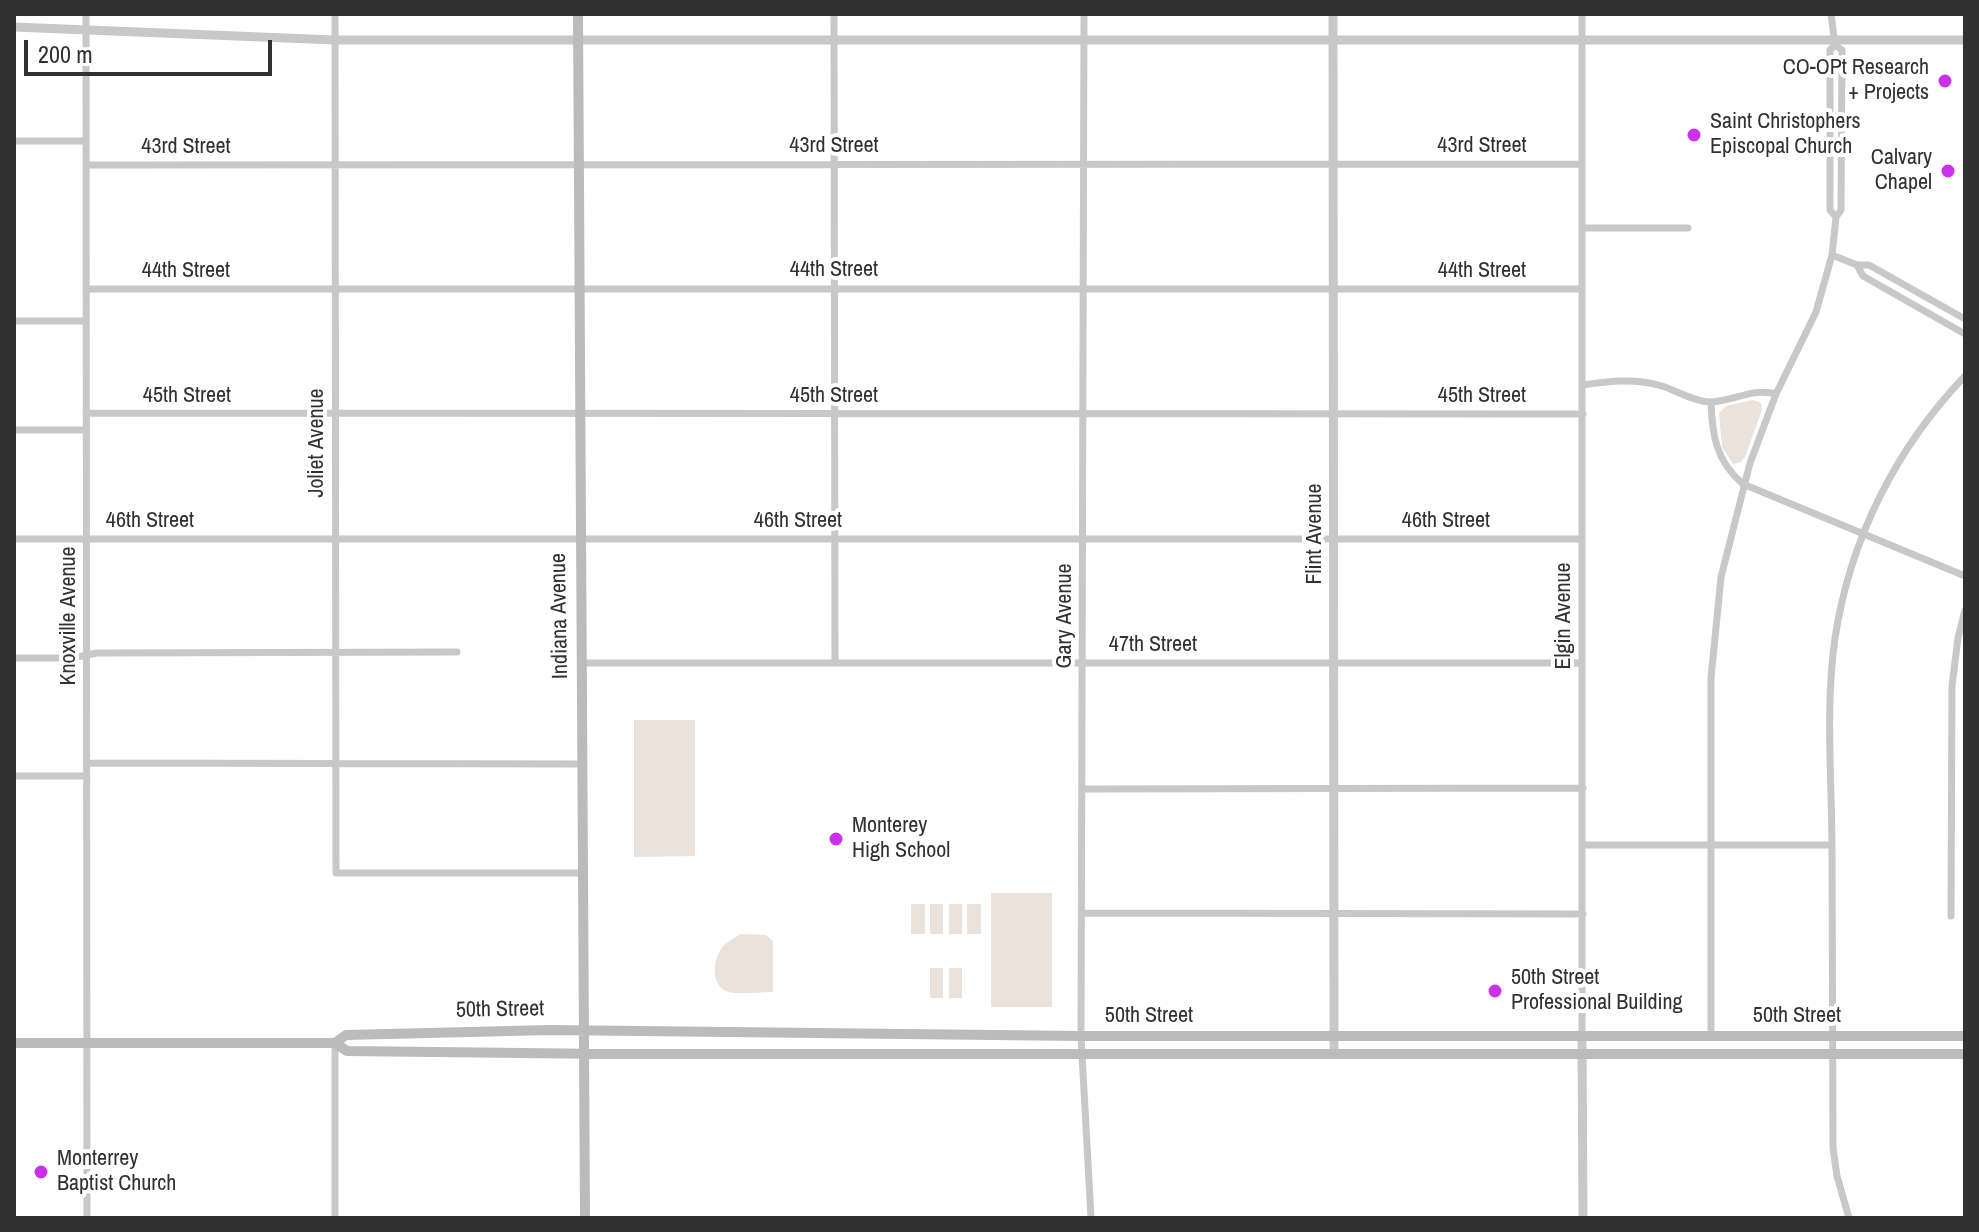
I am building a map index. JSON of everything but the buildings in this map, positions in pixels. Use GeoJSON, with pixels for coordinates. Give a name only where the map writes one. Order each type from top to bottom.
{"type":"FeatureCollection","features":[{"type":"Feature","properties":{"kind":"main road","name":"Indiana Avenue"},"geometry":{"type":"LineString","coordinates":[[578,14],[585,1218]]}},
{"type":"Feature","properties":{"kind":"main road","name":"50th Street"},"geometry":{"type":"LineString","coordinates":[[335,1043],[346,1035],[479,1030],[1081,1036],[1965,1036]]}},
{"type":"Feature","properties":{"kind":"main road","name":"50th Street"},"geometry":{"type":"LineString","coordinates":[[14,1043],[335,1043],[347,1051],[583,1054],[1965,1054]]}},
{"type":"Feature","properties":{"kind":"street","name":"Knoxville Avenue"},"geometry":{"type":"LineString","coordinates":[[86,14],[87,1218]]}},
{"type":"Feature","properties":{"kind":"street","name":"Joliet Avenue"},"geometry":{"type":"LineString","coordinates":[[335,14],[336,873],[582,873]]}},
{"type":"Feature","properties":{"kind":"street"},"geometry":{"type":"LineString","coordinates":[[834,14],[835,663]]}},
{"type":"Feature","properties":{"kind":"street","name":"Gary Avenue"},"geometry":{"type":"LineString","coordinates":[[1084,14],[1081,1036],[1091,1218]]}},
{"type":"Feature","properties":{"kind":"street","name":"Flint Avenue"},"geometry":{"type":"LineString","coordinates":[[1333,14],[1334,1054]]}},
{"type":"Feature","properties":{"kind":"street","name":"Elgin Avenue"},"geometry":{"type":"LineString","coordinates":[[1582,14],[1583,1218]]}},
{"type":"Feature","properties":{"kind":"street"},"geometry":{"type":"LineString","coordinates":[[1831,14],[1834,42],[1830,50],[1830,210],[1836,217]]}},
{"type":"Feature","properties":{"kind":"street"},"geometry":{"type":"LineString","coordinates":[[14,27],[335,40],[1965,40]]}},
{"type":"Feature","properties":{"kind":"street"},"geometry":{"type":"LineString","coordinates":[[1711,1036],[1713,642],[1726,550],[1743,484],[1776,394],[1816,312],[1832,255],[1836,217],[1841,210],[1842,50],[1834,42]]}},
{"type":"Feature","properties":{"kind":"street"},"geometry":{"type":"LineString","coordinates":[[14,141],[86,141]]}},
{"type":"Feature","properties":{"kind":"street","name":"43rd Street"},"geometry":{"type":"LineString","coordinates":[[86,165],[1582,164]]}},
{"type":"Feature","properties":{"kind":"street"},"geometry":{"type":"LineString","coordinates":[[1830,171],[1841,171]]}},
{"type":"Feature","properties":{"kind":"street"},"geometry":{"type":"LineString","coordinates":[[1582,228],[1688,228]]}},
{"type":"Feature","properties":{"kind":"street"},"geometry":{"type":"LineString","coordinates":[[1832,255],[1857,265],[1869,265],[1965,319]]}},
{"type":"Feature","properties":{"kind":"street"},"geometry":{"type":"LineString","coordinates":[[1857,265],[1863,276],[1965,334]]}},
{"type":"Feature","properties":{"kind":"street","name":"44th Street"},"geometry":{"type":"LineString","coordinates":[[86,289],[1582,289]]}},
{"type":"Feature","properties":{"kind":"street"},"geometry":{"type":"LineString","coordinates":[[14,321],[86,321]]}},
{"type":"Feature","properties":{"kind":"street"},"geometry":{"type":"LineString","coordinates":[[1849,1218],[1835,1164],[1832,1054],[1831,713],[1835,639],[1846,585],[1863,535],[1899,461],[1933,411],[1965,376]]}},
{"type":"Feature","properties":{"kind":"street"},"geometry":{"type":"LineString","coordinates":[[1582,385],[1617,381],[1649,383],[1711,402],[1761,392],[1776,394]]}},
{"type":"Feature","properties":{"kind":"street"},"geometry":{"type":"LineString","coordinates":[[1711,402],[1717,449],[1728,469],[1743,484],[1965,576]]}},
{"type":"Feature","properties":{"kind":"street","name":"45th Street"},"geometry":{"type":"LineString","coordinates":[[86,413],[1583,414]]}},
{"type":"Feature","properties":{"kind":"street"},"geometry":{"type":"LineString","coordinates":[[14,430],[86,430]]}},
{"type":"Feature","properties":{"kind":"street","name":"46th Street"},"geometry":{"type":"LineString","coordinates":[[14,539],[1582,539]]}},
{"type":"Feature","properties":{"kind":"street"},"geometry":{"type":"LineString","coordinates":[[1951,916],[1951,697],[1955,657],[1965,610]]}},
{"type":"Feature","properties":{"kind":"street"},"geometry":{"type":"LineString","coordinates":[[14,658],[72,658],[97,653],[457,652]]}},
{"type":"Feature","properties":{"kind":"street","name":"47th Street"},"geometry":{"type":"LineString","coordinates":[[581,663],[1582,663]]}},
{"type":"Feature","properties":{"kind":"street"},"geometry":{"type":"LineString","coordinates":[[87,763],[581,764]]}},
{"type":"Feature","properties":{"kind":"street"},"geometry":{"type":"LineString","coordinates":[[14,776],[87,776]]}},
{"type":"Feature","properties":{"kind":"street"},"geometry":{"type":"LineString","coordinates":[[1083,789],[1583,788]]}},
{"type":"Feature","properties":{"kind":"street"},"geometry":{"type":"LineString","coordinates":[[1583,845],[1832,845]]}},
{"type":"Feature","properties":{"kind":"street"},"geometry":{"type":"LineString","coordinates":[[1083,913],[1583,914]]}},
{"type":"Feature","properties":{"kind":"street"},"geometry":{"type":"LineString","coordinates":[[335,1043],[335,1218]]}},
{"type":"Feature","properties":{"kind":"shaded area"},"geometry":{"type":"Polygon","coordinates":[[[1753,400],[1761,403],[1762,410],[1745,457],[1733,464],[1722,447],[1719,413],[1726,406],[1753,400]]]}},
{"type":"Feature","properties":{"kind":"shaded area"},"geometry":{"type":"Polygon","coordinates":[[[634,720],[695,720],[695,856],[634,857],[634,720]]]}},
{"type":"Feature","properties":{"kind":"shaded area"},"geometry":{"type":"Polygon","coordinates":[[[991,893],[1052,893],[1052,1007],[991,1007],[991,893]]]}},
{"type":"Feature","properties":{"kind":"shaded area"},"geometry":{"type":"Polygon","coordinates":[[[911,904],[925,904],[925,934],[911,934],[911,904]]]}},
{"type":"Feature","properties":{"kind":"shaded area"},"geometry":{"type":"Polygon","coordinates":[[[930,904],[943,904],[943,934],[930,934],[930,904]]]}},
{"type":"Feature","properties":{"kind":"shaded area"},"geometry":{"type":"Polygon","coordinates":[[[949,904],[962,904],[962,934],[949,934],[949,904]]]}},
{"type":"Feature","properties":{"kind":"shaded area"},"geometry":{"type":"Polygon","coordinates":[[[967,904],[981,904],[981,934],[967,934],[967,904]]]}},
{"type":"Feature","properties":{"kind":"shaded area"},"geometry":{"type":"Polygon","coordinates":[[[741,934],[766,935],[773,941],[773,992],[734,993],[719,985],[715,973],[718,954],[725,944],[741,934]]]}},
{"type":"Feature","properties":{"kind":"shaded area"},"geometry":{"type":"Polygon","coordinates":[[[930,968],[943,968],[943,998],[930,998],[930,968]]]}},
{"type":"Feature","properties":{"kind":"shaded area"},"geometry":{"type":"Polygon","coordinates":[[[949,968],[962,968],[962,998],[949,998],[949,968]]]}},
{"type":"Feature","properties":{"kind":"place","name":"CO-OPt Research + Projects"},"geometry":{"type":"Point","coordinates":[1945,81]}},
{"type":"Feature","properties":{"kind":"place","name":"Saint Christophers Episcopal Church"},"geometry":{"type":"Point","coordinates":[1694,135]}},
{"type":"Feature","properties":{"kind":"place","name":"Calvary Chapel"},"geometry":{"type":"Point","coordinates":[1948,171]}},
{"type":"Feature","properties":{"kind":"place","name":"Monterey High School"},"geometry":{"type":"Point","coordinates":[836,839]}},
{"type":"Feature","properties":{"kind":"place","name":"50th Street Professional Building"},"geometry":{"type":"Point","coordinates":[1495,991]}},
{"type":"Feature","properties":{"kind":"place","name":"Monterrey Baptist Church"},"geometry":{"type":"Point","coordinates":[41,1172]}}]}
